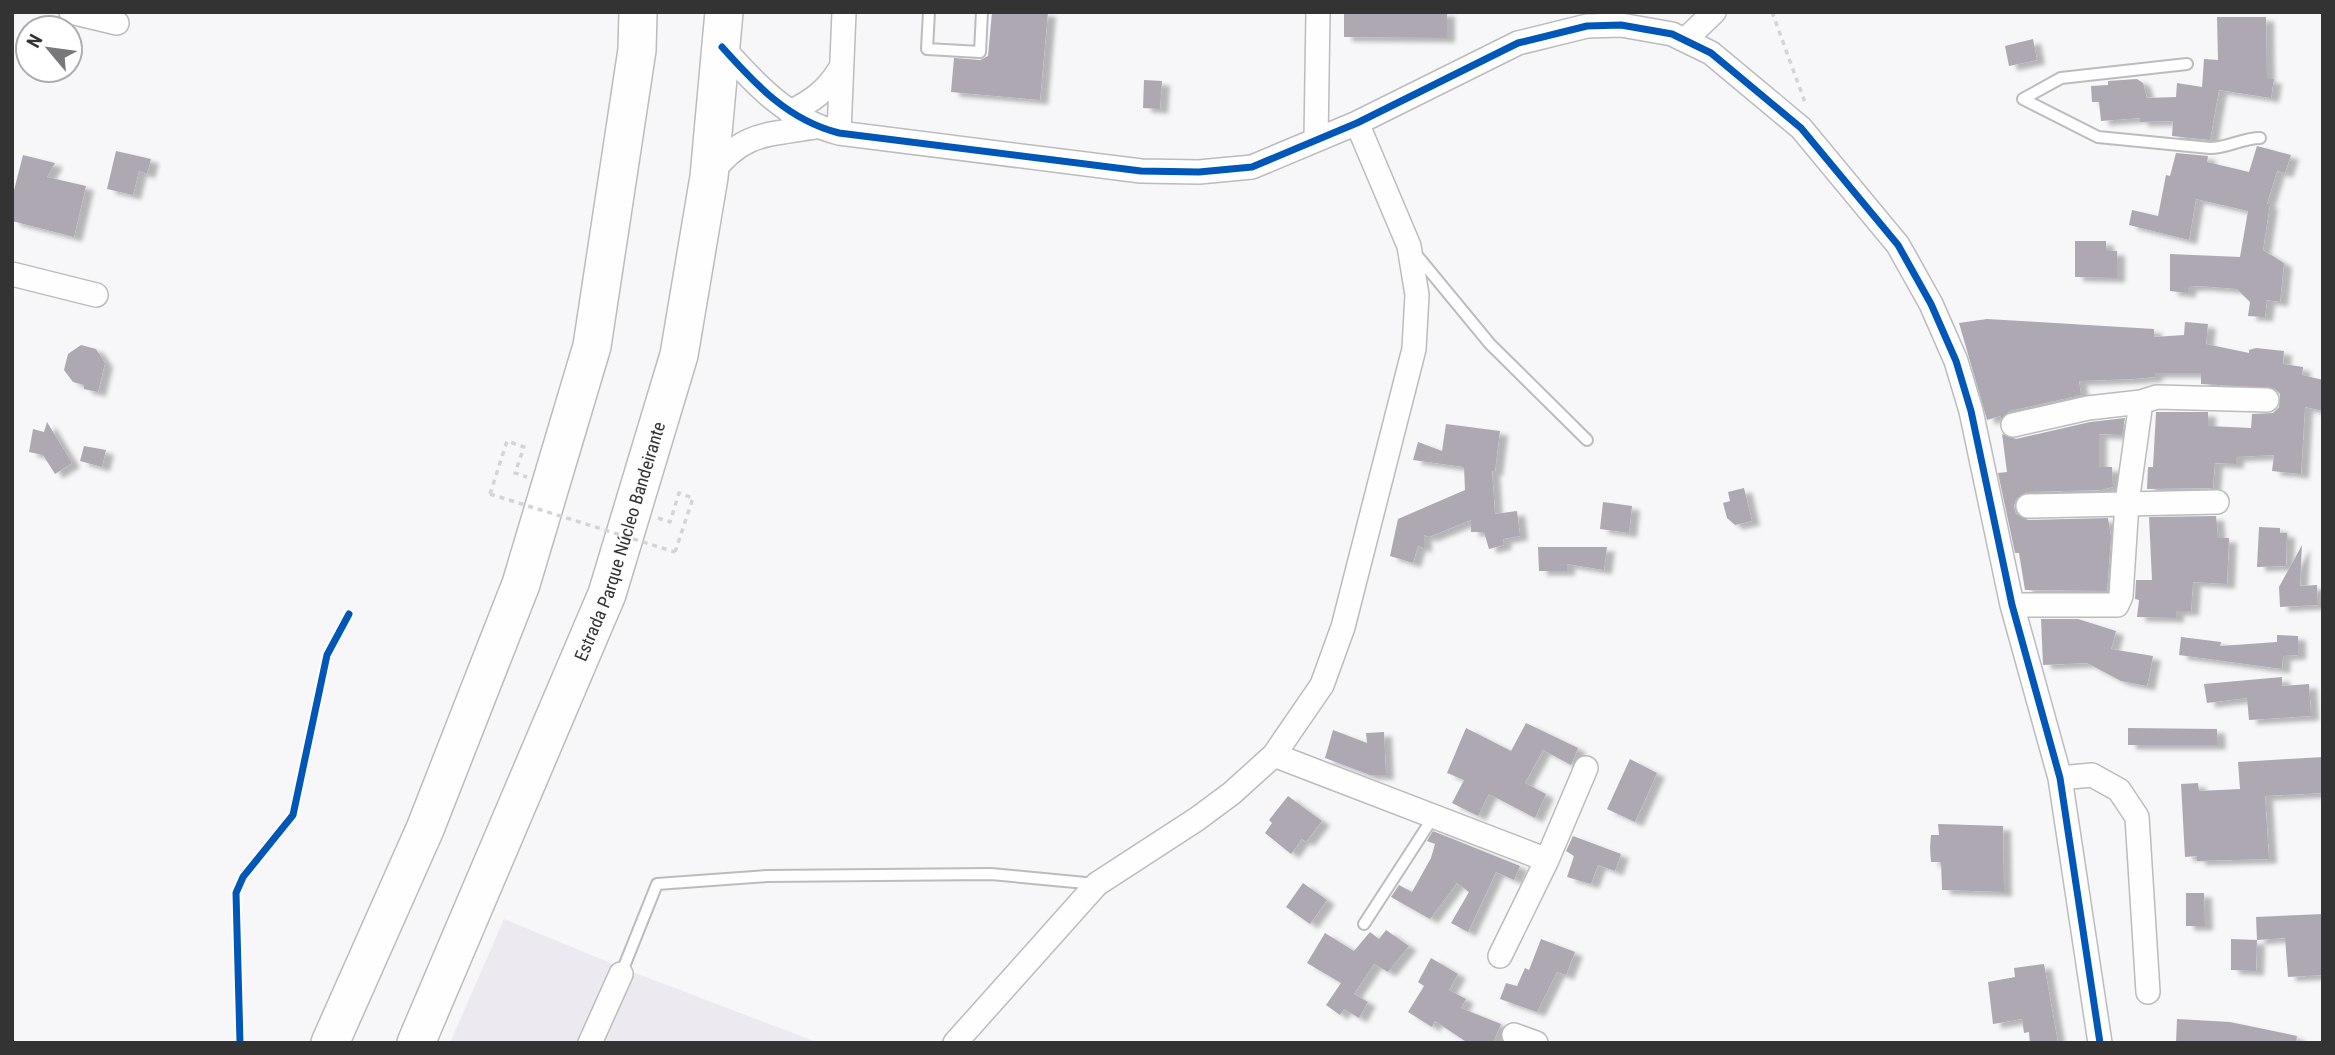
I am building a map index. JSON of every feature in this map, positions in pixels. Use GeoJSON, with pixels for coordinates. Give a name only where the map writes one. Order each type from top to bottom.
{"type":"FeatureCollection","features":[{"type":"Feature","properties":{"kind":"highway"},"geometry":{"type":"LineString","coordinates":[[330,1043],[425,829],[525,572],[592,346],[637,50],[638,12]]}},
{"type":"Feature","properties":{"kind":"highway","name":"Estrada Parque Núcleo Bandeirante"},"geometry":{"type":"LineString","coordinates":[[416,1043],[607,594],[679,355],[709,177],[726,28]]}},
{"type":"Feature","properties":{"kind":"street"},"geometry":{"type":"LineString","coordinates":[[71,12],[117,23]]}},
{"type":"Feature","properties":{"kind":"street"},"geometry":{"type":"LineString","coordinates":[[839,133],[844,12]]}},
{"type":"Feature","properties":{"kind":"street"},"geometry":{"type":"LineString","coordinates":[[1316,139],[1318,12]]}},
{"type":"Feature","properties":{"kind":"street"},"geometry":{"type":"LineString","coordinates":[[1685,40],[1714,12]]}},
{"type":"Feature","properties":{"kind":"street"},"geometry":{"type":"LineString","coordinates":[[726,28],[761,91],[815,127],[839,133],[1141,171],[1199,172],[1252,167],[1357,123],[1518,43],[1587,26],[1620,25],[1672,34],[1711,53],[1789,116],[1898,245],[1931,303],[1956,361],[1970,411],[2012,605],[2060,778],[2100,1043]]}},
{"type":"Feature","properties":{"kind":"street"},"geometry":{"type":"LineString","coordinates":[[790,112],[809,103],[829,87],[840,69]]}},
{"type":"Feature","properties":{"kind":"street"},"geometry":{"type":"LineString","coordinates":[[955,1043],[1097,884],[1197,819],[1232,793],[1275,755],[1322,685],[1343,626],[1414,349],[1417,295],[1409,246],[1357,123]]}},
{"type":"Feature","properties":{"kind":"street"},"geometry":{"type":"LineString","coordinates":[[709,177],[726,154],[739,144],[759,136],[815,127]]}},
{"type":"Feature","properties":{"kind":"street"},"geometry":{"type":"LineString","coordinates":[[12,274],[96,295]]}},
{"type":"Feature","properties":{"kind":"street"},"geometry":{"type":"LineString","coordinates":[[2013,425],[2088,408],[2141,402],[2157,397],[2267,400]]}},
{"type":"Feature","properties":{"kind":"street"},"geometry":{"type":"LineString","coordinates":[[2012,605],[2117,605],[2121,596],[2127,503],[2141,402]]}},
{"type":"Feature","properties":{"kind":"street"},"geometry":{"type":"LineString","coordinates":[[2028,506],[2217,502]]}},
{"type":"Feature","properties":{"kind":"street"},"geometry":{"type":"LineString","coordinates":[[1275,755],[1547,860]]}},
{"type":"Feature","properties":{"kind":"street"},"geometry":{"type":"LineString","coordinates":[[1500,956],[1547,860],[1586,768]]}},
{"type":"Feature","properties":{"kind":"street"},"geometry":{"type":"LineString","coordinates":[[2060,778],[2092,775],[2119,790],[2137,817],[2148,992]]}},
{"type":"Feature","properties":{"kind":"street"},"geometry":{"type":"LineString","coordinates":[[590,1043],[621,974]]}},
{"type":"Feature","properties":{"kind":"street"},"geometry":{"type":"LineString","coordinates":[[1514,1035],[1536,1043]]}},
{"type":"Feature","properties":{"kind":"lane"},"geometry":{"type":"LineString","coordinates":[[927,13],[927,49],[980,52],[982,12]]}},
{"type":"Feature","properties":{"kind":"lane"},"geometry":{"type":"LineString","coordinates":[[2187,64],[2061,78],[2023,99],[2067,124],[2098,137],[2210,148],[2227,148],[2249,138],[2260,138]]}},
{"type":"Feature","properties":{"kind":"lane"},"geometry":{"type":"LineString","coordinates":[[1409,246],[1490,344],[1587,440]]}},
{"type":"Feature","properties":{"kind":"lane"},"geometry":{"type":"LineString","coordinates":[[1364,924],[1434,816]]}},
{"type":"Feature","properties":{"kind":"lane"},"geometry":{"type":"LineString","coordinates":[[621,974],[657,884],[766,876],[991,874],[1097,884]]}},
{"type":"Feature","properties":{"kind":"path"},"geometry":{"type":"LineString","coordinates":[[1772,12],[1808,110]]}},
{"type":"Feature","properties":{"kind":"path"},"geometry":{"type":"LineString","coordinates":[[515,474],[524,447],[507,441],[490,494],[675,552],[693,498],[679,494],[670,522]]}},
{"type":"Feature","properties":{"kind":"shaded area"},"geometry":{"type":"Polygon","coordinates":[[[504,919],[630,971],[819,1043],[450,1043],[504,919]]]}},
{"type":"Feature","properties":{"kind":"building"},"geometry":{"type":"Polygon","coordinates":[[[992,12],[1048,12],[1040,100],[951,92],[954,58],[980,60],[988,56],[992,12]]]}},
{"type":"Feature","properties":{"kind":"building"},"geometry":{"type":"Polygon","coordinates":[[[1344,12],[1447,12],[1447,38],[1344,37],[1344,12]]]}},
{"type":"Feature","properties":{"kind":"building"},"geometry":{"type":"Polygon","coordinates":[[[2217,17],[2266,17],[2267,79],[2274,79],[2271,98],[2219,90],[2210,140],[2172,136],[2173,121],[2140,122],[2140,118],[2101,121],[2099,102],[2092,102],[2091,86],[2108,85],[2108,81],[2137,79],[2143,83],[2147,98],[2176,97],[2177,83],[2202,87],[2204,59],[2218,60],[2217,17]]]}},
{"type":"Feature","properties":{"kind":"building"},"geometry":{"type":"Polygon","coordinates":[[[2033,39],[2037,60],[2009,66],[2005,46],[2033,39]]]}},
{"type":"Feature","properties":{"kind":"building"},"geometry":{"type":"Polygon","coordinates":[[[1144,80],[1162,81],[1160,109],[1143,108],[1144,80]]]}},
{"type":"Feature","properties":{"kind":"building"},"geometry":{"type":"Polygon","coordinates":[[[2257,146],[2291,155],[2285,173],[2277,171],[2267,204],[2270,204],[2263,250],[2284,263],[2280,302],[2267,300],[2265,317],[2248,316],[2250,302],[2237,289],[2199,286],[2188,287],[2188,293],[2170,291],[2170,254],[2240,257],[2248,211],[2196,199],[2189,240],[2129,225],[2132,210],[2158,216],[2166,175],[2170,176],[2176,153],[2208,156],[2207,162],[2249,172],[2257,146]]]}},
{"type":"Feature","properties":{"kind":"building"},"geometry":{"type":"Polygon","coordinates":[[[116,151],[151,159],[147,174],[139,171],[133,195],[107,189],[116,151]]]}},
{"type":"Feature","properties":{"kind":"building"},"geometry":{"type":"Polygon","coordinates":[[[23,155],[55,163],[47,177],[86,186],[74,237],[12,221],[12,198],[23,155]]]}},
{"type":"Feature","properties":{"kind":"building"},"geometry":{"type":"Polygon","coordinates":[[[2075,241],[2106,241],[2106,251],[2117,251],[2117,278],[2075,277],[2075,241]]]}},
{"type":"Feature","properties":{"kind":"building"},"geometry":{"type":"Polygon","coordinates":[[[1987,319],[2154,329],[2154,337],[2184,335],[2185,322],[2208,324],[2206,344],[2249,353],[2249,350],[2256,348],[2284,351],[2283,364],[2303,367],[2302,375],[2323,380],[2323,411],[2305,407],[2301,474],[2272,471],[2274,455],[2236,457],[2236,464],[2215,463],[2213,488],[2147,489],[2148,467],[2153,467],[2156,412],[2208,412],[2208,426],[2251,428],[2252,414],[2273,413],[2279,407],[2280,394],[2274,388],[2201,384],[2201,373],[2155,373],[2155,377],[2079,381],[2081,395],[2010,411],[2001,419],[2000,416],[1987,420],[1959,323],[1987,319]]]}},
{"type":"Feature","properties":{"kind":"building"},"geometry":{"type":"Polygon","coordinates":[[[81,345],[96,349],[105,363],[98,392],[84,389],[84,385],[73,382],[64,370],[68,354],[81,345]]]}},
{"type":"Feature","properties":{"kind":"building"},"geometry":{"type":"Polygon","coordinates":[[[2125,418],[2122,435],[2099,434],[2099,467],[2112,467],[2113,487],[2101,490],[2027,492],[2016,499],[2014,506],[2016,514],[2028,520],[2108,518],[2111,537],[2107,591],[2025,590],[2019,553],[2015,553],[1998,473],[2007,472],[2002,434],[2016,439],[2090,422],[2125,418]]]}},
{"type":"Feature","properties":{"kind":"building"},"geometry":{"type":"Polygon","coordinates":[[[47,422],[72,463],[55,474],[43,455],[29,452],[33,429],[44,432],[47,422]]]}},
{"type":"Feature","properties":{"kind":"building"},"geometry":{"type":"Polygon","coordinates":[[[1446,424],[1500,431],[1495,471],[1492,471],[1495,514],[1517,511],[1520,536],[1503,539],[1504,545],[1489,549],[1484,532],[1471,532],[1471,520],[1429,537],[1424,535],[1424,548],[1418,546],[1413,563],[1390,556],[1398,519],[1465,490],[1464,467],[1413,460],[1418,442],[1442,451],[1446,424]]]}},
{"type":"Feature","properties":{"kind":"building"},"geometry":{"type":"Polygon","coordinates":[[[84,446],[106,450],[102,467],[80,461],[84,446]]]}},
{"type":"Feature","properties":{"kind":"building"},"geometry":{"type":"Polygon","coordinates":[[[1744,488],[1752,521],[1735,525],[1727,518],[1723,503],[1730,501],[1728,492],[1744,488]]]}},
{"type":"Feature","properties":{"kind":"building"},"geometry":{"type":"Polygon","coordinates":[[[1603,502],[1632,506],[1629,533],[1600,529],[1603,502]]]}},
{"type":"Feature","properties":{"kind":"building"},"geometry":{"type":"Polygon","coordinates":[[[2216,516],[2218,538],[2229,538],[2227,584],[2193,582],[2191,611],[2176,611],[2176,618],[2137,617],[2139,600],[2135,599],[2136,580],[2152,580],[2149,517],[2216,516]]]}},
{"type":"Feature","properties":{"kind":"building"},"geometry":{"type":"Polygon","coordinates":[[[2259,527],[2280,528],[2280,533],[2287,533],[2286,566],[2257,567],[2259,527]]]}},
{"type":"Feature","properties":{"kind":"building"},"geometry":{"type":"Polygon","coordinates":[[[2302,545],[2300,586],[2317,585],[2318,605],[2280,607],[2279,587],[2302,545]]]}},
{"type":"Feature","properties":{"kind":"building"},"geometry":{"type":"Polygon","coordinates":[[[1538,547],[1607,547],[1604,570],[1567,564],[1567,571],[1539,571],[1538,547]]]}},
{"type":"Feature","properties":{"kind":"building"},"geometry":{"type":"Polygon","coordinates":[[[2041,619],[2078,619],[2116,631],[2111,649],[2153,656],[2147,686],[2121,681],[2087,663],[2043,665],[2041,619]]]}},
{"type":"Feature","properties":{"kind":"building"},"geometry":{"type":"Polygon","coordinates":[[[2277,635],[2298,636],[2298,655],[2283,656],[2282,669],[2179,655],[2181,637],[2221,642],[2220,646],[2277,642],[2277,635]]]}},
{"type":"Feature","properties":{"kind":"building"},"geometry":{"type":"Polygon","coordinates":[[[2282,677],[2282,686],[2309,684],[2311,716],[2249,720],[2247,698],[2207,703],[2204,684],[2282,677]]]}},
{"type":"Feature","properties":{"kind":"building"},"geometry":{"type":"Polygon","coordinates":[[[1526,723],[1578,748],[1571,765],[1543,750],[1525,783],[1546,794],[1535,818],[1489,794],[1478,816],[1452,803],[1464,780],[1447,773],[1466,728],[1511,751],[1526,723]]]}},
{"type":"Feature","properties":{"kind":"building"},"geometry":{"type":"Polygon","coordinates":[[[2128,728],[2217,729],[2218,745],[2128,745],[2128,728]]]}},
{"type":"Feature","properties":{"kind":"building"},"geometry":{"type":"Polygon","coordinates":[[[1333,730],[1367,743],[1366,733],[1384,732],[1386,775],[1370,775],[1325,758],[1333,730]]]}},
{"type":"Feature","properties":{"kind":"building"},"geometry":{"type":"Polygon","coordinates":[[[2323,757],[2323,793],[2265,796],[2269,859],[2197,861],[2197,856],[2185,857],[2181,784],[2198,783],[2199,791],[2240,789],[2238,762],[2323,757]]]}},
{"type":"Feature","properties":{"kind":"building"},"geometry":{"type":"Polygon","coordinates":[[[1630,759],[1657,773],[1635,822],[1607,809],[1630,759]]]}},
{"type":"Feature","properties":{"kind":"building"},"geometry":{"type":"Polygon","coordinates":[[[1288,796],[1322,821],[1306,842],[1302,839],[1291,854],[1265,833],[1272,823],[1269,820],[1288,796]]]}},
{"type":"Feature","properties":{"kind":"building"},"geometry":{"type":"Polygon","coordinates":[[[1938,824],[2003,826],[2004,892],[1942,890],[1941,862],[1931,862],[1930,847],[1931,835],[1939,835],[1938,824]]]}},
{"type":"Feature","properties":{"kind":"building"},"geometry":{"type":"Polygon","coordinates":[[[1433,831],[1520,866],[1514,880],[1496,872],[1468,932],[1451,923],[1469,892],[1457,883],[1430,919],[1391,897],[1399,885],[1412,892],[1431,858],[1435,844],[1427,841],[1433,831]]]}},
{"type":"Feature","properties":{"kind":"building"},"geometry":{"type":"Polygon","coordinates":[[[1573,836],[1621,854],[1615,871],[1598,865],[1591,884],[1567,877],[1574,856],[1566,851],[1573,836]]]}},
{"type":"Feature","properties":{"kind":"building"},"geometry":{"type":"Polygon","coordinates":[[[1303,883],[1327,900],[1310,924],[1286,907],[1303,883]]]}},
{"type":"Feature","properties":{"kind":"building"},"geometry":{"type":"Polygon","coordinates":[[[2186,893],[2204,893],[2205,926],[2186,926],[2186,893]]]}},
{"type":"Feature","properties":{"kind":"building"},"geometry":{"type":"Polygon","coordinates":[[[2323,914],[2323,975],[2288,977],[2285,938],[2257,940],[2256,917],[2323,914]]]}},
{"type":"Feature","properties":{"kind":"building"},"geometry":{"type":"Polygon","coordinates":[[[1386,930],[1409,946],[1388,972],[1374,964],[1354,994],[1368,1002],[1359,1018],[1344,1009],[1340,1015],[1326,1005],[1341,983],[1307,963],[1325,933],[1354,951],[1370,932],[1379,939],[1386,930]]]}},
{"type":"Feature","properties":{"kind":"building"},"geometry":{"type":"Polygon","coordinates":[[[1541,939],[1575,952],[1566,975],[1557,972],[1537,1012],[1500,999],[1506,983],[1517,986],[1525,968],[1529,970],[1541,939]]]}},
{"type":"Feature","properties":{"kind":"building"},"geometry":{"type":"Polygon","coordinates":[[[2231,939],[2257,940],[2256,971],[2231,970],[2231,939]]]}},
{"type":"Feature","properties":{"kind":"building"},"geometry":{"type":"Polygon","coordinates":[[[1431,958],[1458,974],[1449,990],[1466,999],[1461,1008],[1501,1024],[1493,1043],[1468,1043],[1435,1021],[1432,1027],[1408,1012],[1424,986],[1418,982],[1431,958]]]}},
{"type":"Feature","properties":{"kind":"building"},"geometry":{"type":"Polygon","coordinates":[[[2044,964],[2058,1043],[2030,1043],[2029,1032],[2024,1033],[2022,1019],[1993,1024],[1988,982],[2015,977],[2014,968],[2044,964]]]}},
{"type":"Feature","properties":{"kind":"building"},"geometry":{"type":"Polygon","coordinates":[[[2177,1019],[2230,1022],[2297,1036],[2296,1043],[2176,1043],[2177,1019]]]}},
{"type":"Feature","properties":{"kind":"cycle path"},"geometry":{"type":"LineString","coordinates":[[722,47],[747,75],[774,99],[804,119],[839,133],[1141,171],[1199,172],[1252,167],[1357,123],[1518,43],[1587,26],[1621,25],[1672,34],[1711,53],[1801,128],[1898,245],[1931,304],[1956,361],[1971,411],[2012,605],[2060,778],[2100,1043]]}},
{"type":"Feature","properties":{"kind":"cycle path"},"geometry":{"type":"LineString","coordinates":[[240,1043],[236,893],[243,877],[293,815],[327,655],[349,614]]}}]}
